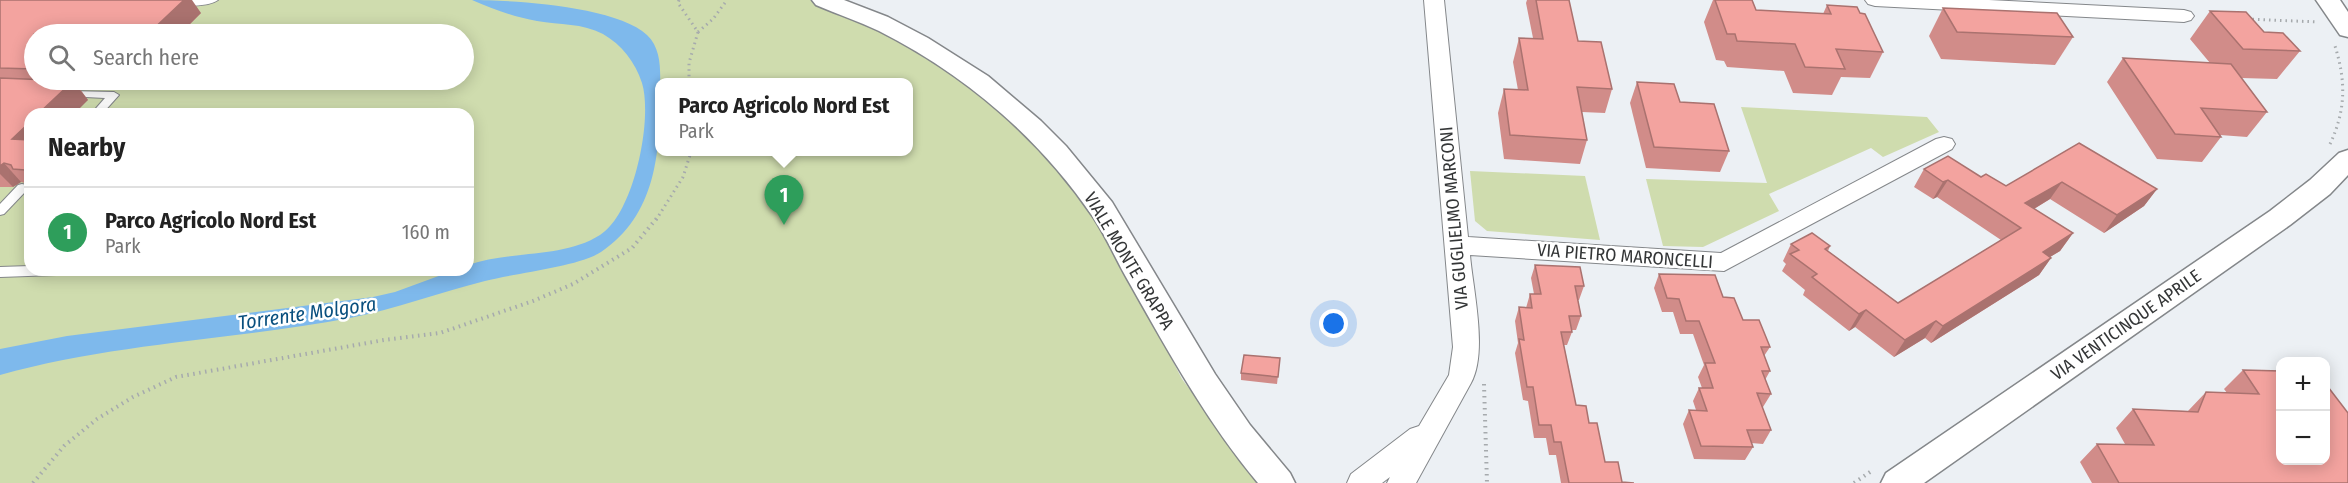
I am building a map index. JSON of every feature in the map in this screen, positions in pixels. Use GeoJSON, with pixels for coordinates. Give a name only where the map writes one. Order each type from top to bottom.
{"type":"FeatureCollection","features":[{"type":"Feature","properties":{"kind":"street","name":"VIALE MONTE GRAPPA"},"geometry":{"type":"LineString","coordinates":[[824,0],[886,26],[972,76],[1003,99],[1066,162],[1103,211],[1191,363],[1233,429],[1278,483]]}},
{"type":"Feature","properties":{"kind":"street","name":"VIA GUGLIELMO MARCONI"},"geometry":{"type":"LineString","coordinates":[[1401,483],[1462,376],[1466,347],[1434,0]]}},
{"type":"Feature","properties":{"kind":"street"},"geometry":{"type":"LineString","coordinates":[[1875,0],[2184,16]]}},
{"type":"Feature","properties":{"kind":"street","name":"VIA PIETRO MARONCELLI"},"geometry":{"type":"LineString","coordinates":[[1456,245],[1724,262],[1944,144]]}},
{"type":"Feature","properties":{"kind":"street","name":"VIA VENTICINQUE APRILE"},"geometry":{"type":"LineString","coordinates":[[1886,476],[2280,218],[2320,187],[2338,153]]}},
{"type":"Feature","properties":{"kind":"street","name":"VIA GUGLIELMO MARCONI"},"geometry":{"type":"LineString","coordinates":[[1361,483],[1431,428]]}},
{"type":"Feature","properties":{"kind":"lane"},"geometry":{"type":"LineString","coordinates":[[148,0],[198,2],[213,0]]}},
{"type":"Feature","properties":{"kind":"lane"},"geometry":{"type":"LineString","coordinates":[[57,93],[114,96],[102,108]]}},
{"type":"Feature","properties":{"kind":"lane"},"geometry":{"type":"LineString","coordinates":[[0,211],[22,188]]}},
{"type":"Feature","properties":{"kind":"lane"},"geometry":{"type":"LineString","coordinates":[[0,272],[24,271]]}},
{"type":"Feature","properties":{"kind":"path"},"geometry":{"type":"LineString","coordinates":[[679,0],[678,3],[698,32]]}},
{"type":"Feature","properties":{"kind":"path"},"geometry":{"type":"LineString","coordinates":[[689,78],[689,63],[698,32],[713,19],[727,0]]}},
{"type":"Feature","properties":{"kind":"path"},"geometry":{"type":"LineString","coordinates":[[2243,19],[2338,23],[2347,99],[2340,129],[2338,153]]}},
{"type":"Feature","properties":{"kind":"path"},"geometry":{"type":"LineString","coordinates":[[33,483],[75,434],[107,411],[144,390],[176,377],[384,340],[440,333],[533,301],[573,284],[632,248],[650,229],[683,177],[690,156]]}},
{"type":"Feature","properties":{"kind":"path"},"geometry":{"type":"LineString","coordinates":[[1854,483],[1886,476]]}},
{"type":"Feature","properties":{"kind":"green space"},"geometry":{"type":"Polygon","coordinates":[[[0,0],[810,0],[843,13],[925,55],[993,100],[1067,177],[1115,249],[1182,379],[1259,483],[0,483],[0,0]]]}},
{"type":"Feature","properties":{"kind":"green space"},"geometry":{"type":"Polygon","coordinates":[[[1741,107],[1927,117],[1939,132],[1883,157],[1871,148],[1769,194],[1779,211],[1703,247],[1663,246],[1646,179],[1767,183],[1741,107]]]}},
{"type":"Feature","properties":{"kind":"green space"},"geometry":{"type":"Polygon","coordinates":[[[1470,171],[1585,176],[1600,240],[1487,231],[1475,221],[1470,171]]]}},
{"type":"Feature","properties":{"kind":"water","name":"Torrente Molgora"},"geometry":{"type":"Polygon","coordinates":[[[472,0],[537,3],[612,17],[632,25],[647,35],[656,48],[660,78],[655,78],[657,156],[651,181],[644,201],[633,220],[619,237],[601,252],[577,262],[485,281],[350,318],[86,356],[0,375],[0,349],[67,336],[373,297],[395,292],[439,276],[474,276],[474,263],[484,260],[569,248],[600,235],[612,224],[622,207],[638,165],[643,141],[645,99],[636,68],[616,43],[595,30],[537,21],[496,10],[472,0]]]}},
{"type":"Feature","properties":{"kind":"building"},"geometry":{"type":"Polygon","coordinates":[[[0,0],[184,0],[159,24],[24,24],[24,69],[0,68],[0,0]]]}},
{"type":"Feature","properties":{"kind":"building"},"geometry":{"type":"Polygon","coordinates":[[[1536,0],[1569,0],[1578,41],[1601,42],[1612,89],[1577,87],[1587,140],[1510,135],[1504,89],[1528,90],[1519,38],[1543,39],[1536,0]]]}},
{"type":"Feature","properties":{"kind":"building"},"geometry":{"type":"Polygon","coordinates":[[[1715,0],[1752,0],[1756,10],[1831,14],[1827,5],[1857,7],[1860,13],[1865,14],[1883,52],[1836,49],[1845,69],[1805,67],[1795,44],[1737,41],[1735,34],[1727,34],[1715,0]]]}},
{"type":"Feature","properties":{"kind":"building"},"geometry":{"type":"Polygon","coordinates":[[[1943,8],[2057,13],[2073,37],[1957,32],[1943,8]]]}},
{"type":"Feature","properties":{"kind":"building"},"geometry":{"type":"Polygon","coordinates":[[[2210,11],[2246,12],[2264,32],[2283,33],[2300,51],[2243,49],[2210,11]]]}},
{"type":"Feature","properties":{"kind":"building"},"geometry":{"type":"Polygon","coordinates":[[[2123,58],[2231,64],[2267,112],[2201,108],[2221,137],[2175,134],[2123,58]]]}},
{"type":"Feature","properties":{"kind":"building"},"geometry":{"type":"Polygon","coordinates":[[[0,78],[24,79],[24,90],[63,90],[44,108],[24,108],[24,128],[12,139],[24,140],[24,170],[13,169],[11,165],[4,163],[0,166],[0,78]]]}},
{"type":"Feature","properties":{"kind":"building"},"geometry":{"type":"Polygon","coordinates":[[[1637,82],[1674,84],[1680,102],[1714,104],[1729,151],[1654,147],[1637,82]]]}},
{"type":"Feature","properties":{"kind":"building"},"geometry":{"type":"Polygon","coordinates":[[[2079,143],[2157,189],[2117,215],[2062,182],[2025,203],[2073,233],[2043,252],[2051,258],[1943,326],[1936,321],[1905,340],[1866,310],[1859,314],[1812,277],[1817,274],[1790,254],[1799,250],[1791,244],[1812,233],[1830,246],[1825,249],[1898,303],[2021,228],[1948,180],[1943,182],[1924,169],[1948,156],[1981,177],[1986,174],[2006,186],[2079,143]]]}},
{"type":"Feature","properties":{"kind":"building"},"geometry":{"type":"Polygon","coordinates":[[[1535,265],[1580,267],[1584,286],[1575,286],[1581,316],[1569,316],[1572,332],[1561,332],[1576,405],[1586,406],[1589,423],[1597,423],[1605,462],[1618,462],[1622,482],[1634,483],[1569,483],[1561,442],[1554,442],[1551,425],[1539,425],[1533,387],[1527,387],[1519,339],[1524,340],[1519,307],[1532,308],[1530,294],[1541,294],[1535,265]]]}},
{"type":"Feature","properties":{"kind":"building"},"geometry":{"type":"Polygon","coordinates":[[[1659,274],[1715,275],[1723,297],[1734,298],[1743,320],[1759,320],[1770,347],[1761,347],[1770,371],[1762,371],[1771,394],[1757,393],[1771,430],[1747,430],[1753,447],[1701,446],[1689,410],[1707,411],[1699,388],[1713,388],[1705,363],[1715,363],[1699,321],[1686,321],[1679,299],[1667,298],[1659,274]]]}},
{"type":"Feature","properties":{"kind":"building"},"geometry":{"type":"Polygon","coordinates":[[[1244,355],[1280,358],[1278,377],[1241,373],[1244,355]]]}},
{"type":"Feature","properties":{"kind":"building"},"geometry":{"type":"Polygon","coordinates":[[[2243,370],[2276,371],[2276,465],[2330,465],[2330,390],[2348,413],[2348,483],[2119,483],[2097,444],[2154,445],[2133,409],[2198,412],[2206,392],[2259,394],[2243,370]]]}},
{"type":"Feature","properties":{"kind":"place","name":"Parco Agricolo Nord Est"},"geometry":{"type":"Point","coordinates":[784,225]}}]}
